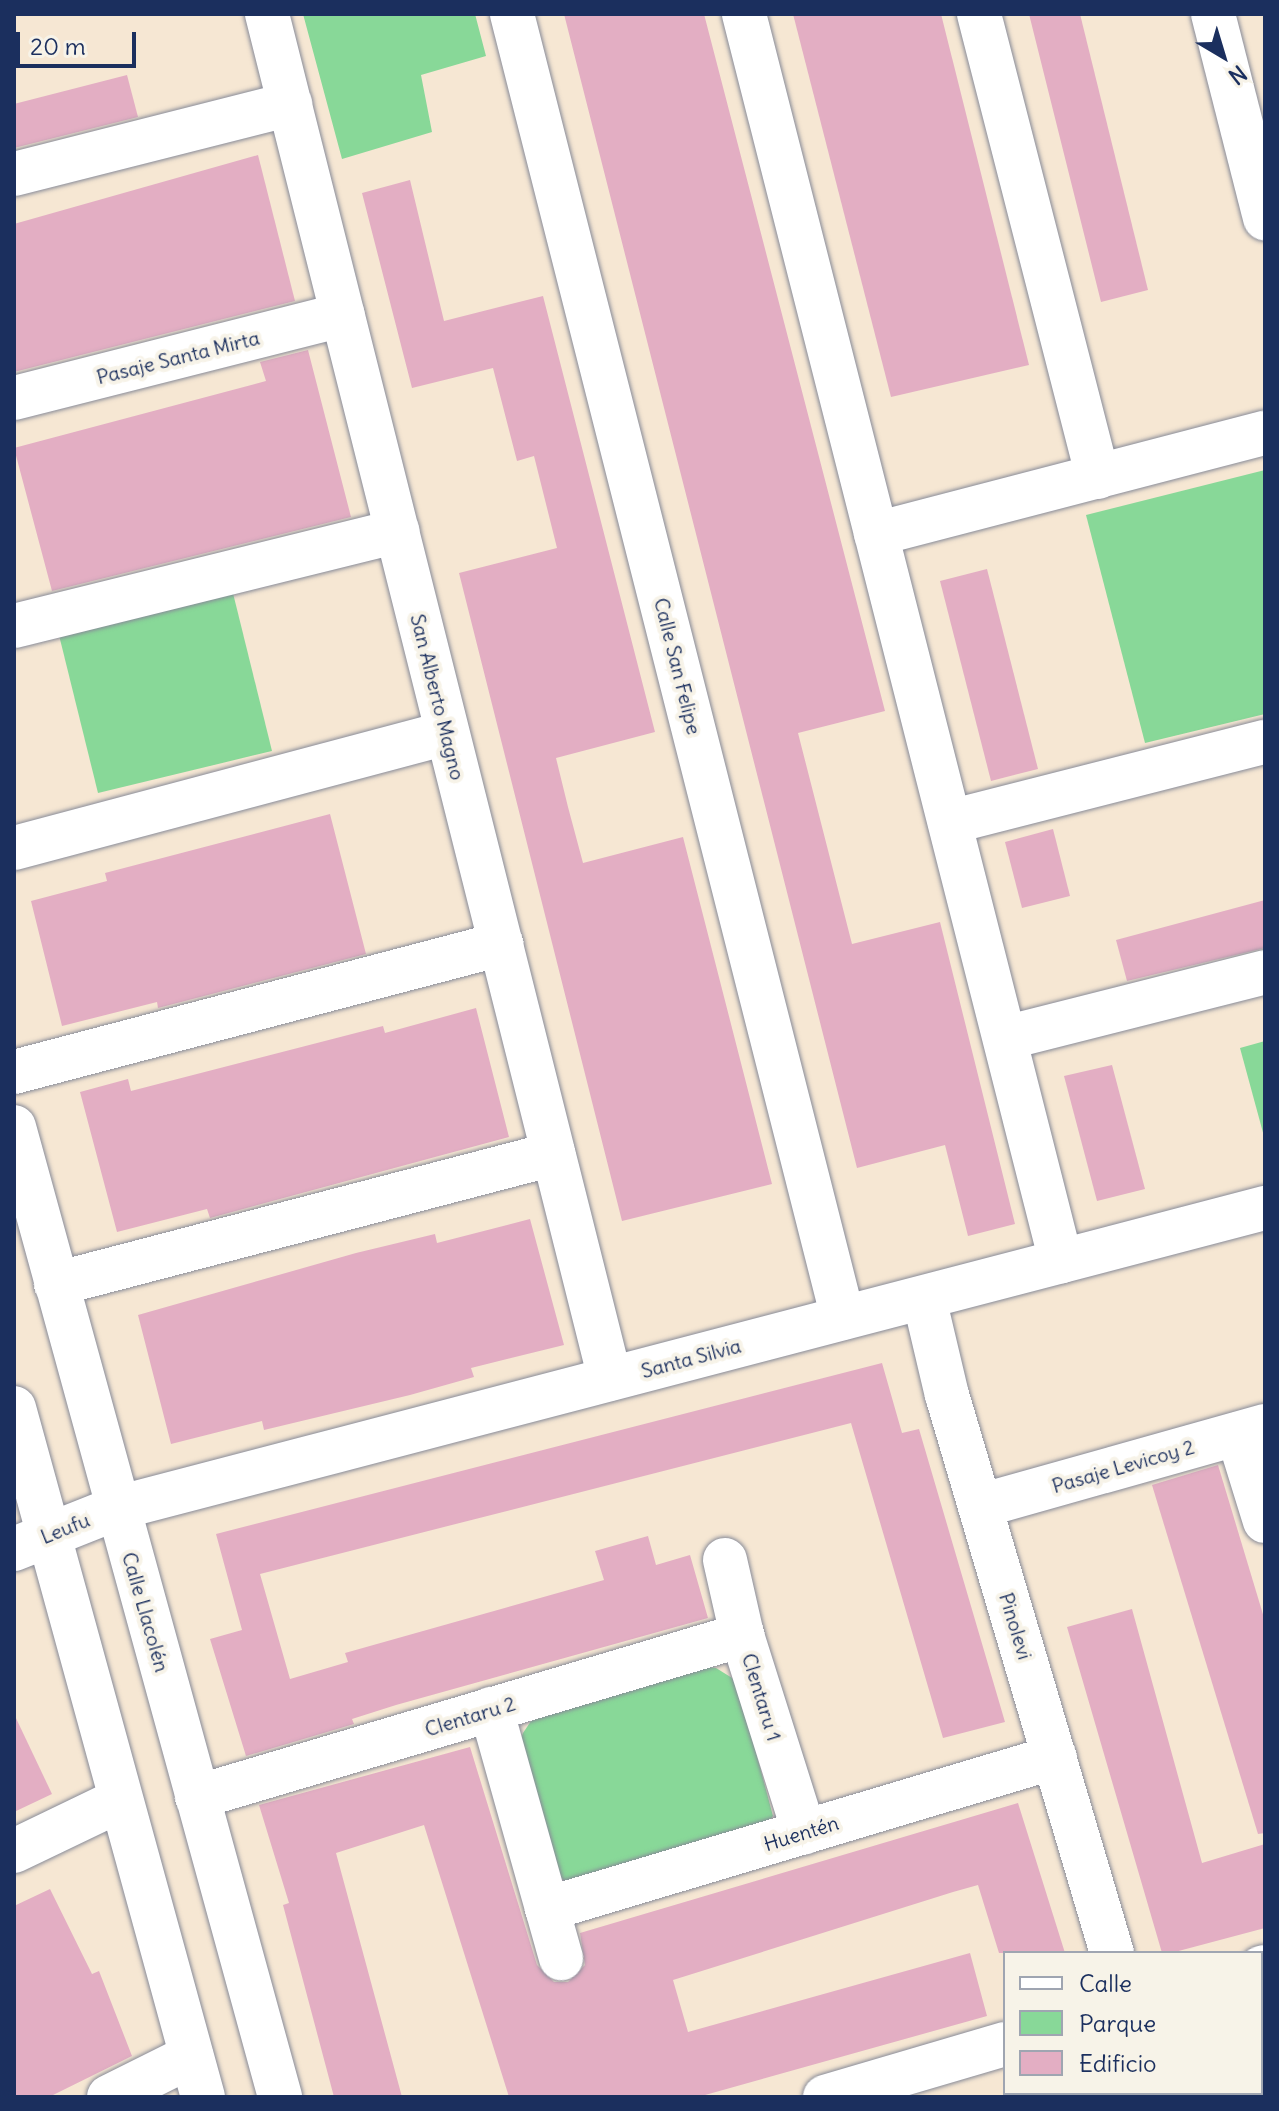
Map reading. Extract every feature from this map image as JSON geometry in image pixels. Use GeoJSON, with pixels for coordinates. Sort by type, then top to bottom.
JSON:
{"type":"FeatureCollection","features":[{"type":"Feature","properties":{"kind":"street","name":"San Alberto Magno"},"geometry":{"type":"LineString","coordinates":[[267,14],[610,1379]]}},
{"type":"Feature","properties":{"kind":"street","name":"Calle San Felipe"},"geometry":{"type":"LineString","coordinates":[[512,14],[843,1318]]}},
{"type":"Feature","properties":{"kind":"street"},"geometry":{"type":"LineString","coordinates":[[744,14],[1061,1261]]}},
{"type":"Feature","properties":{"kind":"street"},"geometry":{"type":"LineString","coordinates":[[979,14],[1098,477]]}},
{"type":"Feature","properties":{"kind":"street"},"geometry":{"type":"LineString","coordinates":[[1213,14],[1264,214]]}},
{"type":"Feature","properties":{"kind":"street"},"geometry":{"type":"LineString","coordinates":[[14,174],[290,104]]}},
{"type":"Feature","properties":{"kind":"street","name":"Pasaje Santa Mirta"},"geometry":{"type":"LineString","coordinates":[[14,398],[343,315]]}},
{"type":"Feature","properties":{"kind":"street"},"geometry":{"type":"LineString","coordinates":[[876,534],[1265,433]]}},
{"type":"Feature","properties":{"kind":"street"},"geometry":{"type":"LineString","coordinates":[[14,626],[397,531]]}},
{"type":"Feature","properties":{"kind":"street"},"geometry":{"type":"LineString","coordinates":[[14,848],[447,733]]}},
{"type":"Feature","properties":{"kind":"street"},"geometry":{"type":"LineString","coordinates":[[950,822],[1265,742]]}},
{"type":"Feature","properties":{"kind":"street"},"geometry":{"type":"LineString","coordinates":[[14,1072],[501,944]]}},
{"type":"Feature","properties":{"kind":"street"},"geometry":{"type":"LineString","coordinates":[[1005,1038],[1265,972]]}},
{"type":"Feature","properties":{"kind":"street","name":"Calle Llacolén"},"geometry":{"type":"LineString","coordinates":[[14,1127],[280,2097]]}},
{"type":"Feature","properties":{"kind":"street"},"geometry":{"type":"LineString","coordinates":[[56,1284],[553,1154]]}},
{"type":"Feature","properties":{"kind":"street","name":"Santa Silvia"},"geometry":{"type":"LineString","coordinates":[[117,1508],[1265,1208]]}},
{"type":"Feature","properties":{"kind":"street","name":"Pinolevi"},"geometry":{"type":"LineString","coordinates":[[924,1298],[980,1506],[1111,1951]]}},
{"type":"Feature","properties":{"kind":"street"},"geometry":{"type":"LineString","coordinates":[[14,1408],[30,1542],[120,1800],[203,2097]]}},
{"type":"Feature","properties":{"kind":"street"},"geometry":{"type":"LineString","coordinates":[[1252,1430],[1265,1521]]}},
{"type":"Feature","properties":{"kind":"street","name":"Pasaje Levicoy 2"},"geometry":{"type":"LineString","coordinates":[[980,1506],[1252,1430]]}},
{"type":"Feature","properties":{"kind":"street","name":"Leufu"},"geometry":{"type":"LineString","coordinates":[[30,1542],[117,1508]]}},
{"type":"Feature","properties":{"kind":"street","name":"Clentaru 1"},"geometry":{"type":"LineString","coordinates":[[725,1560],[742,1635],[804,1832]]}},
{"type":"Feature","properties":{"kind":"street","name":"Clentaru 2"},"geometry":{"type":"LineString","coordinates":[[197,1797],[742,1635]]}},
{"type":"Feature","properties":{"kind":"street"},"geometry":{"type":"LineString","coordinates":[[491,1709],[561,1958]]}},
{"type":"Feature","properties":{"kind":"street","name":"Huentén"},"geometry":{"type":"LineString","coordinates":[[547,1909],[1055,1757]]}},
{"type":"Feature","properties":{"kind":"street"},"geometry":{"type":"LineString","coordinates":[[14,1851],[120,1800]]}},
{"type":"Feature","properties":{"kind":"street"},"geometry":{"type":"LineString","coordinates":[[825,2097],[1003,2045]]}},
{"type":"Feature","properties":{"kind":"street"},"geometry":{"type":"LineString","coordinates":[[109,2097],[191,2056]]}},
{"type":"Feature","properties":{"kind":"green space"},"geometry":{"type":"Polygon","coordinates":[[[303,14],[475,14],[486,56],[421,75],[432,132],[342,159],[303,14]]]}},
{"type":"Feature","properties":{"kind":"green space"},"geometry":{"type":"Polygon","coordinates":[[[1265,470],[1265,714],[1145,743],[1086,515],[1265,470]]]}},
{"type":"Feature","properties":{"kind":"green space"},"geometry":{"type":"Polygon","coordinates":[[[231,585],[272,751],[98,793],[57,627],[231,585]]]}},
{"type":"Feature","properties":{"kind":"green space"},"geometry":{"type":"Polygon","coordinates":[[[1265,1041],[1265,1140],[1240,1048],[1265,1041]]]}},
{"type":"Feature","properties":{"kind":"green space"},"geometry":{"type":"Polygon","coordinates":[[[698,1666],[716,1668],[737,1681],[773,1816],[760,1834],[570,1886],[555,1872],[516,1751],[523,1733],[531,1721],[698,1666]]]}},
{"type":"Feature","properties":{"kind":"building"},"geometry":{"type":"Polygon","coordinates":[[[564,14],[704,14],[885,711],[798,733],[852,944],[940,922],[1015,1224],[968,1236],[945,1145],[857,1168],[564,14]]]}},
{"type":"Feature","properties":{"kind":"building"},"geometry":{"type":"Polygon","coordinates":[[[793,14],[941,14],[1029,365],[891,397],[793,14]]]}},
{"type":"Feature","properties":{"kind":"building"},"geometry":{"type":"Polygon","coordinates":[[[1029,14],[1080,14],[1148,290],[1101,302],[1029,14]]]}},
{"type":"Feature","properties":{"kind":"building"},"geometry":{"type":"Polygon","coordinates":[[[127,75],[138,117],[14,148],[14,104],[127,75]]]}},
{"type":"Feature","properties":{"kind":"building"},"geometry":{"type":"Polygon","coordinates":[[[258,155],[295,301],[14,372],[14,224],[258,155]]]}},
{"type":"Feature","properties":{"kind":"building"},"geometry":{"type":"Polygon","coordinates":[[[410,180],[444,321],[543,296],[655,732],[556,758],[568,807],[583,863],[683,837],[772,1184],[622,1221],[459,573],[557,548],[534,456],[517,461],[493,368],[412,388],[362,193],[410,180]]]}},
{"type":"Feature","properties":{"kind":"building"},"geometry":{"type":"Polygon","coordinates":[[[308,350],[351,517],[52,591],[14,448],[266,381],[260,362],[308,350]]]}},
{"type":"Feature","properties":{"kind":"building"},"geometry":{"type":"Polygon","coordinates":[[[987,569],[1038,769],[991,781],[940,581],[987,569]]]}},
{"type":"Feature","properties":{"kind":"building"},"geometry":{"type":"Polygon","coordinates":[[[330,814],[366,954],[158,1008],[157,1002],[62,1026],[31,901],[107,881],[105,873],[330,814]]]}},
{"type":"Feature","properties":{"kind":"building"},"geometry":{"type":"Polygon","coordinates":[[[1053,829],[1070,896],[1022,908],[1005,842],[1053,829]]]}},
{"type":"Feature","properties":{"kind":"building"},"geometry":{"type":"Polygon","coordinates":[[[1265,900],[1265,948],[1127,981],[1116,940],[1265,900]]]}},
{"type":"Feature","properties":{"kind":"building"},"geometry":{"type":"Polygon","coordinates":[[[476,1008],[509,1137],[210,1218],[207,1209],[117,1232],[80,1092],[128,1079],[131,1091],[383,1026],[385,1033],[476,1008]]]}},
{"type":"Feature","properties":{"kind":"building"},"geometry":{"type":"Polygon","coordinates":[[[1112,1065],[1145,1189],[1097,1201],[1064,1076],[1112,1065]]]}},
{"type":"Feature","properties":{"kind":"building"},"geometry":{"type":"Polygon","coordinates":[[[530,1219],[564,1345],[471,1368],[474,1377],[410,1395],[264,1430],[262,1421],[171,1444],[138,1315],[356,1253],[435,1234],[437,1243],[530,1219]]]}},
{"type":"Feature","properties":{"kind":"building"},"geometry":{"type":"Polygon","coordinates":[[[882,1363],[902,1433],[919,1429],[1005,1722],[943,1738],[851,1423],[260,1574],[290,1679],[348,1662],[345,1653],[604,1580],[595,1551],[648,1536],[656,1565],[690,1555],[708,1618],[396,1705],[352,1719],[354,1724],[246,1756],[210,1639],[242,1630],[216,1534],[882,1363]]]}},
{"type":"Feature","properties":{"kind":"building"},"geometry":{"type":"Polygon","coordinates":[[[1218,1465],[1265,1621],[1265,1833],[1258,1834],[1152,1485],[1218,1465]]]}},
{"type":"Feature","properties":{"kind":"building"},"geometry":{"type":"Polygon","coordinates":[[[1132,1609],[1202,1863],[1265,1844],[1265,1928],[1179,1951],[1161,1951],[1067,1627],[1132,1609]]]}},
{"type":"Feature","properties":{"kind":"building"},"geometry":{"type":"Polygon","coordinates":[[[14,1714],[52,1794],[14,1812],[14,1714]]]}},
{"type":"Feature","properties":{"kind":"building"},"geometry":{"type":"Polygon","coordinates":[[[470,1747],[537,1965],[554,1982],[568,1982],[585,1965],[580,1933],[1018,1803],[1064,1951],[999,1953],[978,1885],[673,1980],[688,2032],[970,1953],[987,2016],[698,2097],[509,2097],[424,1825],[336,1853],[402,2097],[334,2097],[283,1905],[289,1903],[259,1805],[470,1747]]]}},
{"type":"Feature","properties":{"kind":"building"},"geometry":{"type":"Polygon","coordinates":[[[50,1889],[92,1974],[99,1971],[132,2056],[49,2097],[14,2097],[14,1906],[50,1889]]]}}]}
